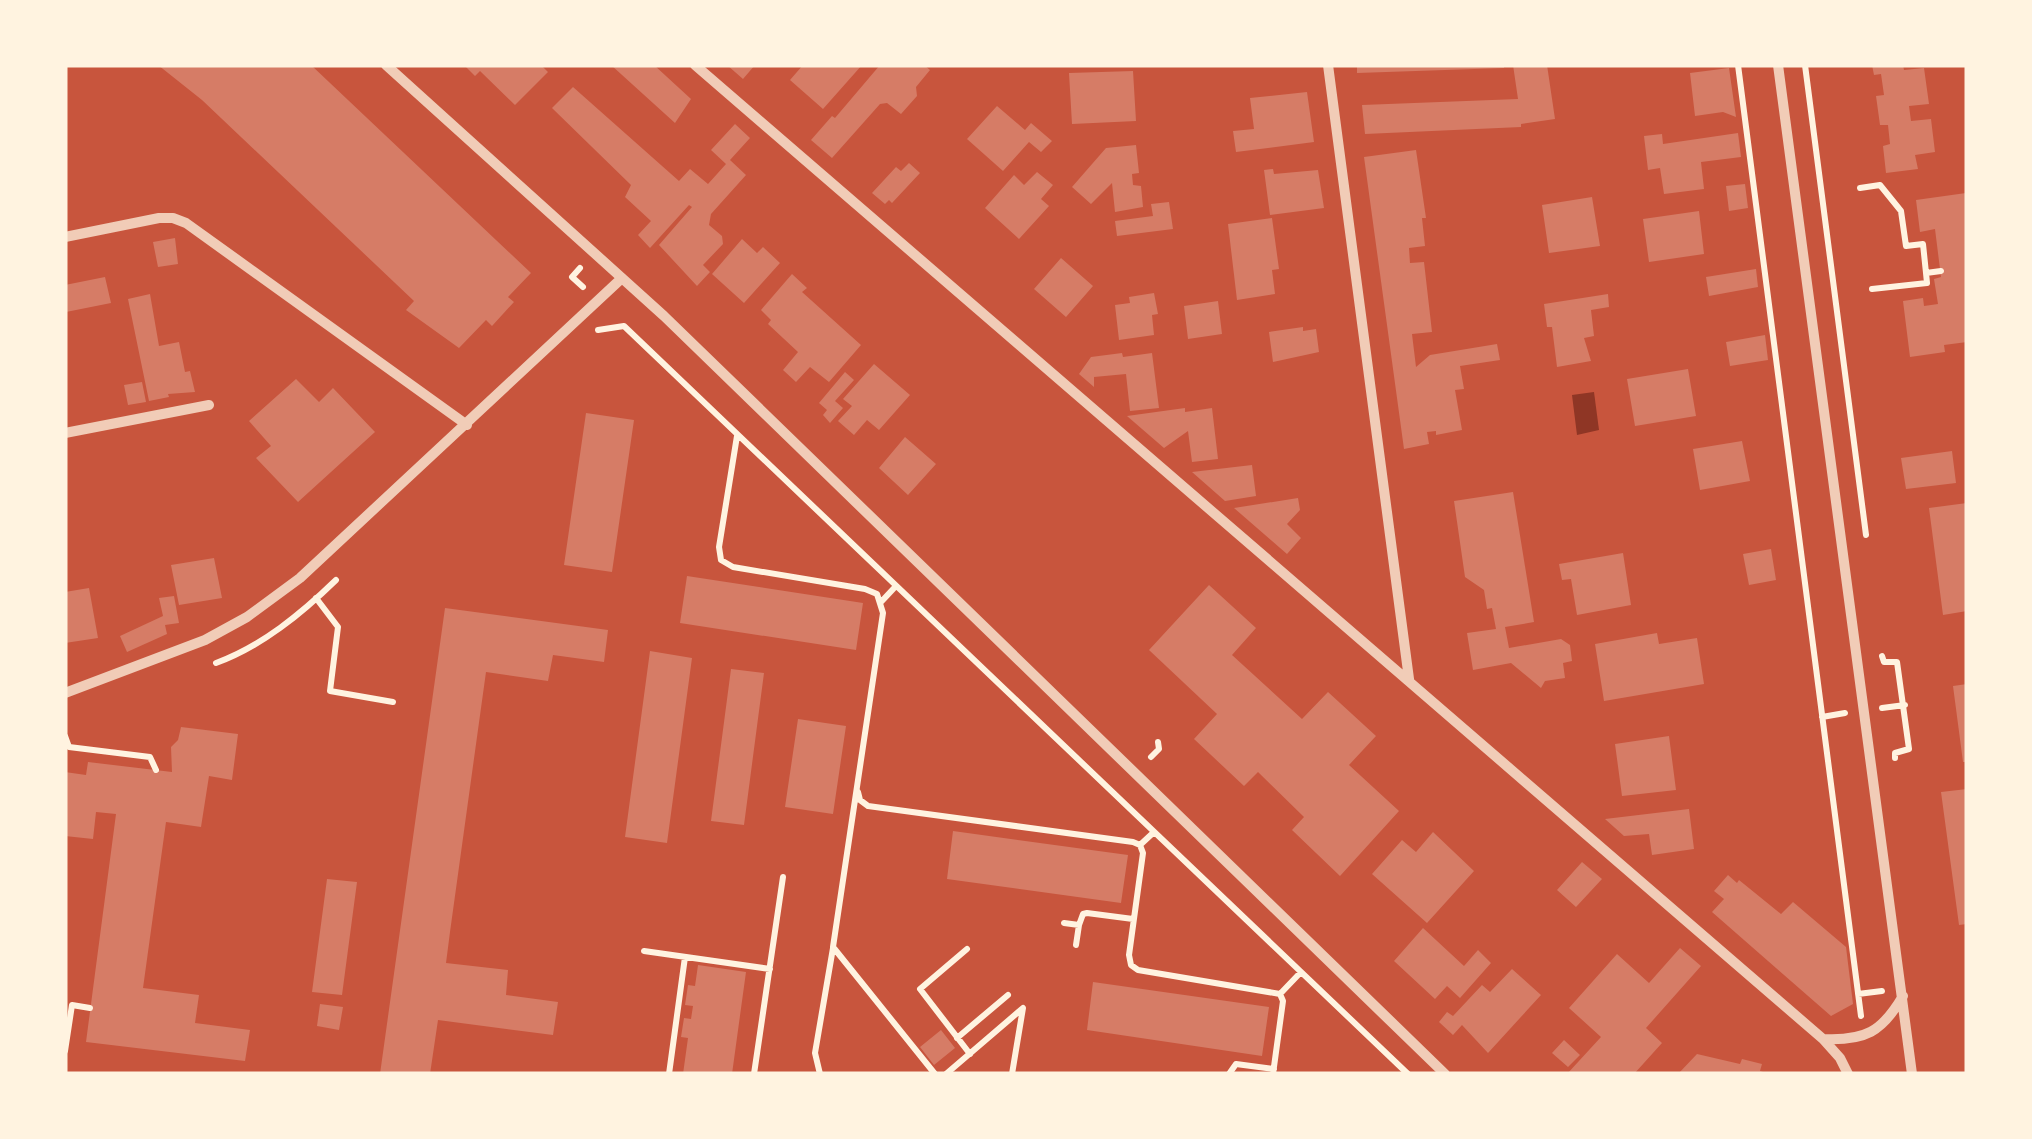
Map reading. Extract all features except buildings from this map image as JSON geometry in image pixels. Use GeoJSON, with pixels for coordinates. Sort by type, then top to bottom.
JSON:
{"type":"FeatureCollection","features":[{"type":"Feature","properties":{"kind":"street"},"geometry":{"type":"LineString","coordinates":[[386,65],[622,278],[1446,1074]]}},
{"type":"Feature","properties":{"kind":"street"},"geometry":{"type":"LineString","coordinates":[[695,65],[1823,1039],[1848,1074]]}},
{"type":"Feature","properties":{"kind":"street"},"geometry":{"type":"LineString","coordinates":[[1328,65],[1410,680]]}},
{"type":"Feature","properties":{"kind":"street"},"geometry":{"type":"LineString","coordinates":[[1778,65],[1912,1074]]}},
{"type":"Feature","properties":{"kind":"street"},"geometry":{"type":"LineString","coordinates":[[65,237],[158,218],[186,223],[467,425]]}},
{"type":"Feature","properties":{"kind":"street"},"geometry":{"type":"LineString","coordinates":[[65,693],[205,640],[247,617],[300,578],[622,278]]}},
{"type":"Feature","properties":{"kind":"street"},"geometry":{"type":"LineString","coordinates":[[65,433],[209,405]]}},
{"type":"Feature","properties":{"kind":"street"},"geometry":{"type":"LineString","coordinates":[[1823,1039],[1848,1040],[1870,1033],[1889,1020],[1902,996]]}},
{"type":"Feature","properties":{"kind":"path"},"geometry":{"type":"LineString","coordinates":[[1738,65],[1862,1018]]}},
{"type":"Feature","properties":{"kind":"path"},"geometry":{"type":"LineString","coordinates":[[1805,65],[1868,543]]}},
{"type":"Feature","properties":{"kind":"path"},"geometry":{"type":"LineString","coordinates":[[1860,188],[1880,186],[1901,211],[1906,246],[1922,244],[1928,283],[1872,289]]}},
{"type":"Feature","properties":{"kind":"path"},"geometry":{"type":"LineString","coordinates":[[1926,273],[1941,272]]}},
{"type":"Feature","properties":{"kind":"path"},"geometry":{"type":"LineString","coordinates":[[593,331],[624,326],[1118,793],[1408,1074]]}},
{"type":"Feature","properties":{"kind":"path"},"geometry":{"type":"LineString","coordinates":[[738,436],[718,546],[721,560],[732,567],[865,589],[878,594],[883,612],[815,1054],[820,1074]]}},
{"type":"Feature","properties":{"kind":"path"},"geometry":{"type":"LineString","coordinates":[[208,666],[250,648],[342,574]]}},
{"type":"Feature","properties":{"kind":"path"},"geometry":{"type":"LineString","coordinates":[[300,578],[338,627],[330,691],[393,702]]}},
{"type":"Feature","properties":{"kind":"path"},"geometry":{"type":"LineString","coordinates":[[881,602],[896,586]]}},
{"type":"Feature","properties":{"kind":"path"},"geometry":{"type":"LineString","coordinates":[[1880,640],[1884,662],[1897,662],[1905,705],[1910,744],[1909,749],[1895,753],[1898,776]]}},
{"type":"Feature","properties":{"kind":"path"},"geometry":{"type":"LineString","coordinates":[[1876,709],[1905,705]]}},
{"type":"Feature","properties":{"kind":"path"},"geometry":{"type":"LineString","coordinates":[[1822,716],[1850,713]]}},
{"type":"Feature","properties":{"kind":"path"},"geometry":{"type":"LineString","coordinates":[[65,736],[70,747],[150,757],[156,770]]}},
{"type":"Feature","properties":{"kind":"path"},"geometry":{"type":"LineString","coordinates":[[1151,757],[1159,749],[1158,742]]}},
{"type":"Feature","properties":{"kind":"path"},"geometry":{"type":"LineString","coordinates":[[857,786],[860,800],[868,806],[1140,845]]}},
{"type":"Feature","properties":{"kind":"path"},"geometry":{"type":"LineString","coordinates":[[1140,845],[1154,832]]}},
{"type":"Feature","properties":{"kind":"path"},"geometry":{"type":"LineString","coordinates":[[1140,845],[1130,965],[1138,970],[1280,994]]}},
{"type":"Feature","properties":{"kind":"path"},"geometry":{"type":"LineString","coordinates":[[754,1074],[783,878]]}},
{"type":"Feature","properties":{"kind":"path"},"geometry":{"type":"LineString","coordinates":[[1076,945],[1083,914],[1134,919]]}},
{"type":"Feature","properties":{"kind":"path"},"geometry":{"type":"LineString","coordinates":[[1064,923],[1079,926]]}},
{"type":"Feature","properties":{"kind":"path"},"geometry":{"type":"LineString","coordinates":[[833,946],[935,1074]]}},
{"type":"Feature","properties":{"kind":"path"},"geometry":{"type":"LineString","coordinates":[[967,948],[920,989],[970,1054]]}},
{"type":"Feature","properties":{"kind":"path"},"geometry":{"type":"LineString","coordinates":[[644,951],[770,969]]}},
{"type":"Feature","properties":{"kind":"path"},"geometry":{"type":"LineString","coordinates":[[669,1074],[685,957]]}},
{"type":"Feature","properties":{"kind":"path"},"geometry":{"type":"LineString","coordinates":[[1280,994],[1301,972]]}},
{"type":"Feature","properties":{"kind":"path"},"geometry":{"type":"LineString","coordinates":[[1858,994],[1883,991]]}},
{"type":"Feature","properties":{"kind":"path"},"geometry":{"type":"LineString","coordinates":[[1228,1074],[1236,1064],[1274,1072],[1283,1000],[1280,994]]}},
{"type":"Feature","properties":{"kind":"path"},"geometry":{"type":"LineString","coordinates":[[958,1038],[1008,995]]}},
{"type":"Feature","properties":{"kind":"path"},"geometry":{"type":"LineString","coordinates":[[65,1051],[72,1005],[90,1008]]}},
{"type":"Feature","properties":{"kind":"path"},"geometry":{"type":"LineString","coordinates":[[946,1074],[1023,1008],[1012,1074]]}},
{"type":"Feature","properties":{"kind":"shaded area"},"geometry":{"type":"Polygon","coordinates":[[[1594,392],[1599,430],[1577,435],[1572,395],[1594,392]]]}}]}
